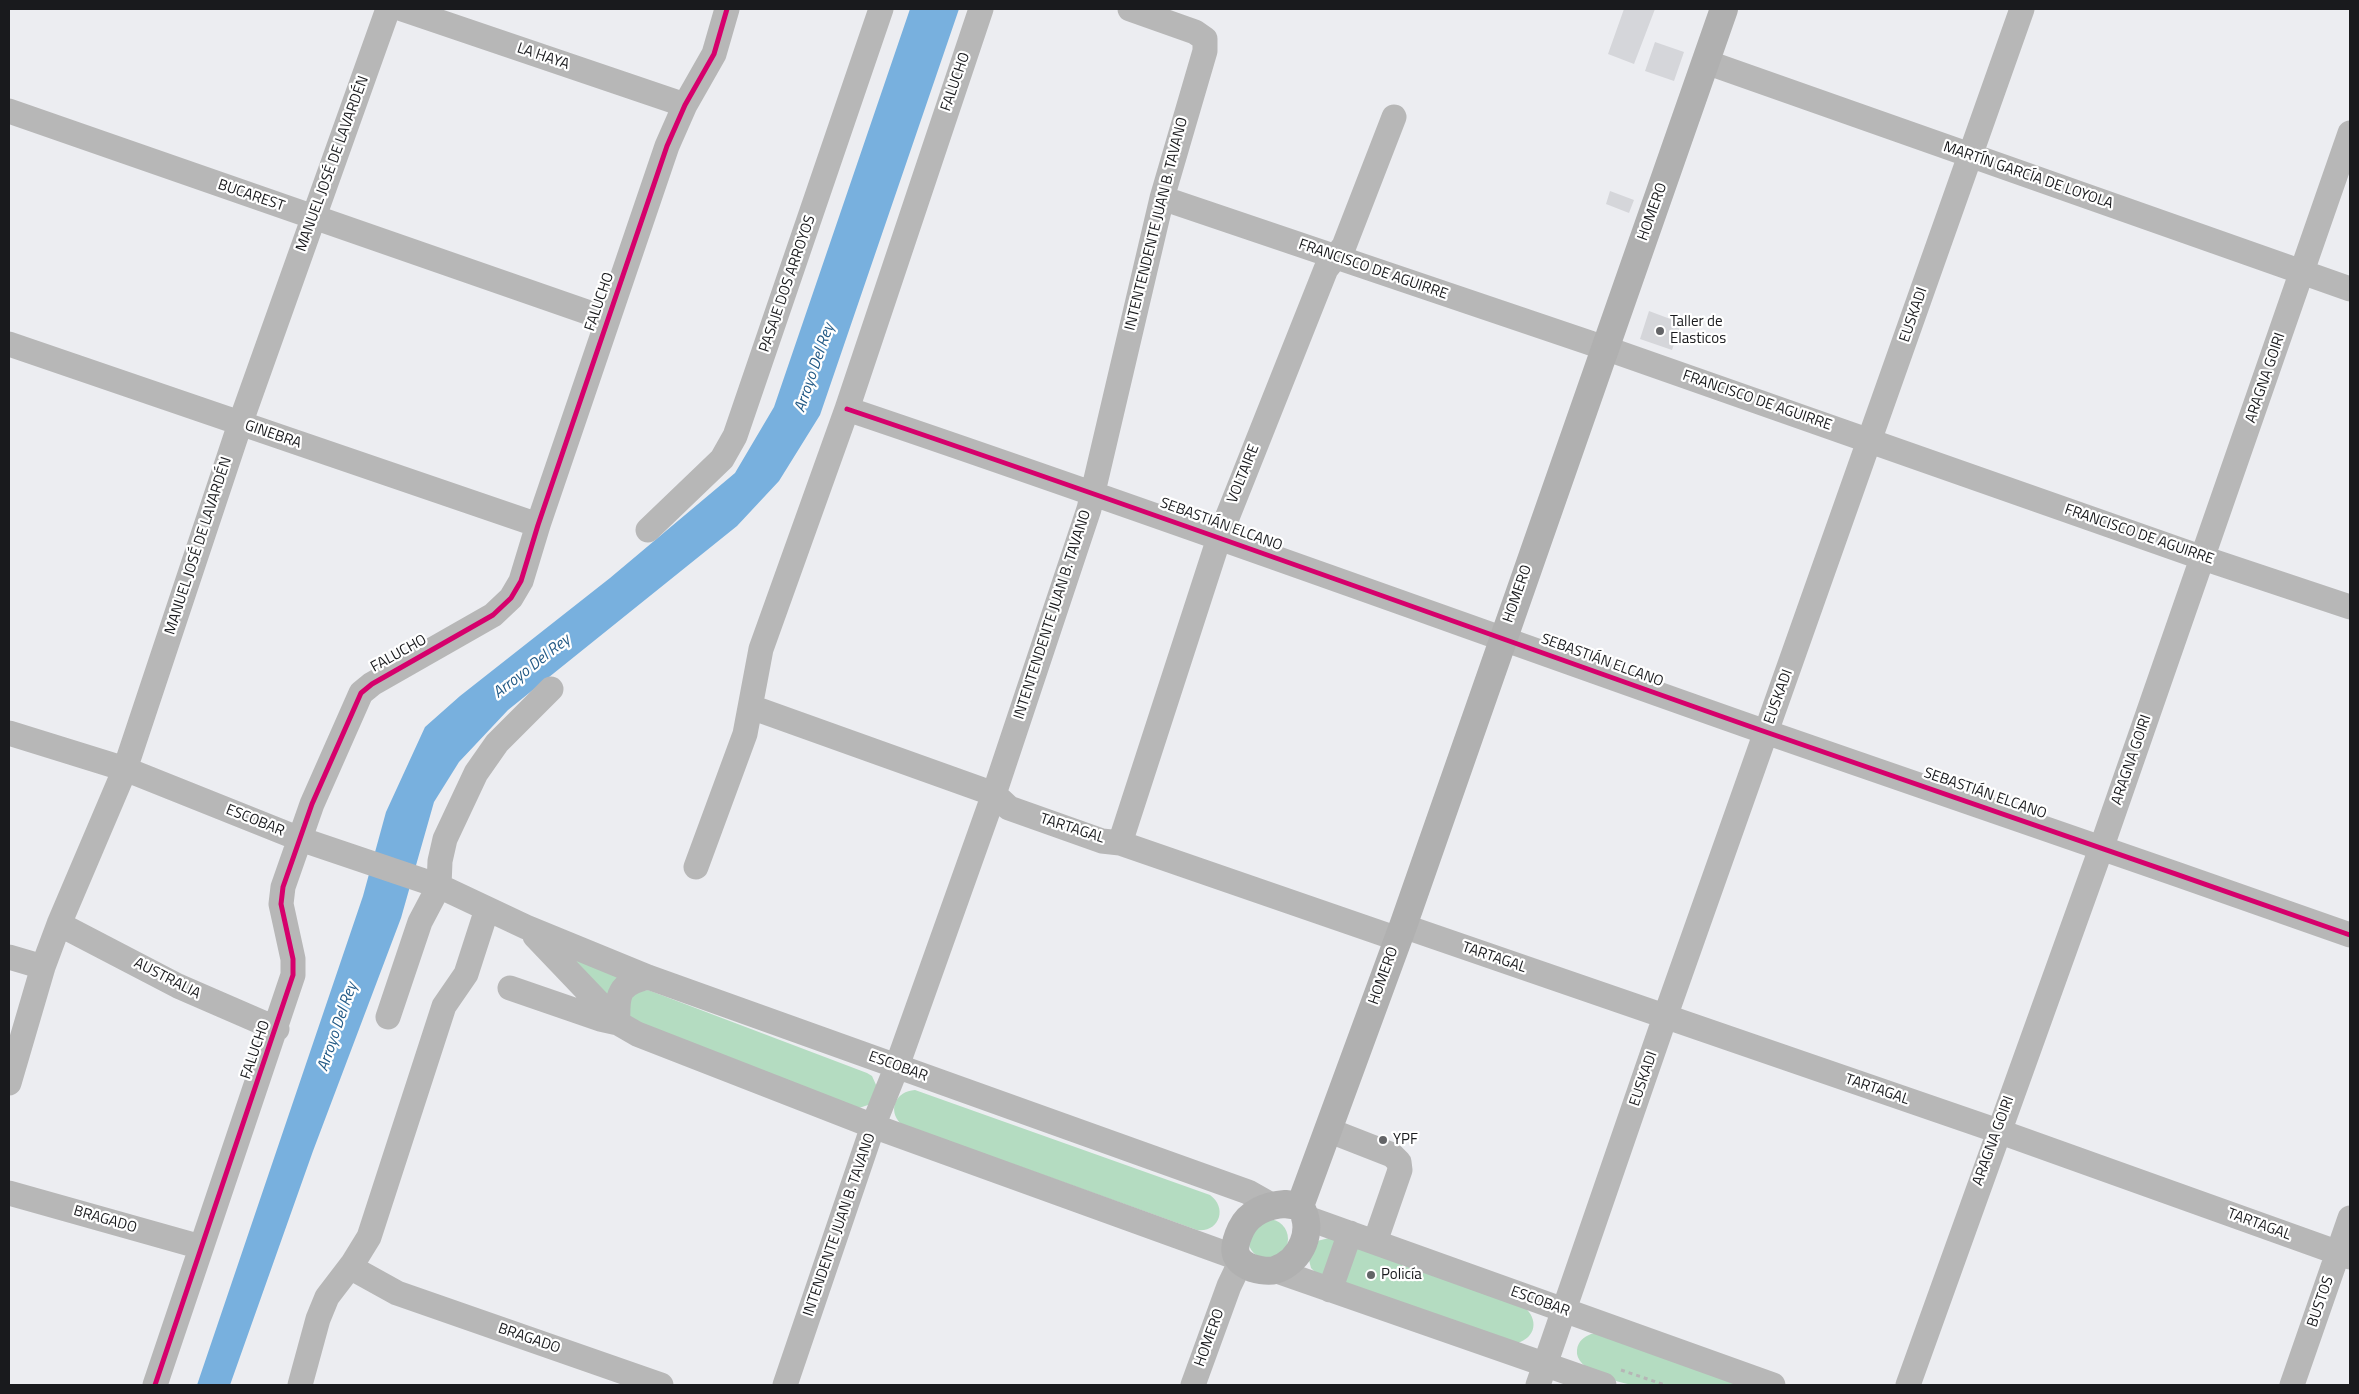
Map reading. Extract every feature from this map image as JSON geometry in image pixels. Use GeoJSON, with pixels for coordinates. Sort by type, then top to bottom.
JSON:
{"type":"FeatureCollection","features":[{"type":"Feature","properties":{"kind":"main road","name":"HOMERO"},"geometry":{"type":"LineString","coordinates":[[1304,1212],[1328,1130],[1400,932],[1724,9]]}},
{"type":"Feature","properties":{"kind":"main road"},"geometry":{"type":"LineString","coordinates":[[1271,1205],[1304,1212],[1306,1237],[1299,1251],[1290,1261],[1274,1270],[1259,1270],[1237,1260],[1236,1242],[1245,1222],[1271,1205]]}},
{"type":"Feature","properties":{"kind":"street","name":"MANUEL JOSÉ DE LAVARDÉN"},"geometry":{"type":"LineString","coordinates":[[9,1083],[43,967],[59,924],[125,770],[240,424],[388,9]]}},
{"type":"Feature","properties":{"kind":"street","name":"LA HAYA"},"geometry":{"type":"LineString","coordinates":[[402,9],[685,105]]}},
{"type":"Feature","properties":{"kind":"street","name":"FALUCHO"},"geometry":{"type":"LineString","coordinates":[[155,1385],[277,1029],[293,975],[293,959],[282,904],[283,887],[316,795],[361,693],[372,684],[493,615],[511,598],[521,581],[607,319],[667,146],[685,105],[714,54],[727,9]]}},
{"type":"Feature","properties":{"kind":"street","name":"PASAJE DOS ARROYOS"},"geometry":{"type":"LineString","coordinates":[[648,530],[722,458],[735,436],[881,9]]}},
{"type":"Feature","properties":{"kind":"street","name":"FALUCHO"},"geometry":{"type":"LineString","coordinates":[[696,867],[746,734],[761,649],[847,408],[981,9]]}},
{"type":"Feature","properties":{"kind":"street","name":"INTENTENDENTE JUAN B. TAVANO"},"geometry":{"type":"LineString","coordinates":[[897,1066],[994,794],[1086,518],[1162,198],[1204,50],[1205,39],[1195,32],[1130,9]]}},
{"type":"Feature","properties":{"kind":"street","name":"EUSKADI"},"geometry":{"type":"LineString","coordinates":[[1542,1375],[1665,1017],[2022,9]]}},
{"type":"Feature","properties":{"kind":"street","name":"MARTÍN GARCÍA DE LOYOLA"},"geometry":{"type":"LineString","coordinates":[[1706,62],[2350,289]]}},
{"type":"Feature","properties":{"kind":"street","name":"BUCAREST"},"geometry":{"type":"LineString","coordinates":[[9,112],[607,319]]}},
{"type":"Feature","properties":{"kind":"street","name":"VOLTAIRE"},"geometry":{"type":"LineString","coordinates":[[1120,843],[1219,538],[1326,269],[1344,246],[1394,117]]}},
{"type":"Feature","properties":{"kind":"street","name":"ARAGNA GOIRI"},"geometry":{"type":"LineString","coordinates":[[1908,1385],[2102,846],[2350,133]]}},
{"type":"Feature","properties":{"kind":"street","name":"FRANCISCO DE AGUIRRE"},"geometry":{"type":"LineString","coordinates":[[1162,198],[1334,258],[1605,348],[2203,558],[2350,607]]}},
{"type":"Feature","properties":{"kind":"street","name":"GINEBRA"},"geometry":{"type":"LineString","coordinates":[[9,344],[538,525]]}},
{"type":"Feature","properties":{"kind":"street","name":"SEBASTIÁN ELCANO"},"geometry":{"type":"LineString","coordinates":[[847,408],[1092,491],[1502,639],[1766,732],[2102,846],[2350,935]]}},
{"type":"Feature","properties":{"kind":"street"},"geometry":{"type":"LineString","coordinates":[[388,1017],[434,885],[445,839],[476,773],[497,743],[551,688]]}},
{"type":"Feature","properties":{"kind":"street","name":"TARTAGAL"},"geometry":{"type":"LineString","coordinates":[[751,707],[994,794],[1009,808],[1102,841],[1120,843],[1665,1017],[1998,1131],[2344,1256]]}},
{"type":"Feature","properties":{"kind":"street","name":"ESCOBAR"},"geometry":{"type":"LineString","coordinates":[[9,733],[125,770],[300,839],[434,885],[526,927],[648,978],[1248,1192],[1271,1205]]}},
{"type":"Feature","properties":{"kind":"street"},"geometry":{"type":"LineString","coordinates":[[300,1385],[318,1318],[327,1297],[350,1268],[370,1237],[444,1006],[466,974],[487,909]]}},
{"type":"Feature","properties":{"kind":"street","name":"AUSTRALIA"},"geometry":{"type":"LineString","coordinates":[[59,924],[178,986],[277,1029]]}},
{"type":"Feature","properties":{"kind":"street","name":"ESCOBAR"},"geometry":{"type":"LineString","coordinates":[[526,927],[618,1023],[637,1034],[873,1126],[1237,1260]]}},
{"type":"Feature","properties":{"kind":"street"},"geometry":{"type":"LineString","coordinates":[[9,957],[43,967]]}},
{"type":"Feature","properties":{"kind":"street"},"geometry":{"type":"LineString","coordinates":[[618,1023],[617,1002],[624,986],[630,982],[648,978]]}},
{"type":"Feature","properties":{"kind":"street","name":"ESCOBAR"},"geometry":{"type":"LineString","coordinates":[[510,988],[600,1019],[618,1023]]}},
{"type":"Feature","properties":{"kind":"street","name":"INTENDENTE JUAN B. TAVANO"},"geometry":{"type":"LineString","coordinates":[[785,1385],[873,1126],[897,1066]]}},
{"type":"Feature","properties":{"kind":"street"},"geometry":{"type":"LineString","coordinates":[[1328,1130],[1392,1155],[1399,1162],[1400,1170],[1375,1242]]}},
{"type":"Feature","properties":{"kind":"street","name":"BRAGADO"},"geometry":{"type":"LineString","coordinates":[[9,1193],[201,1247]]}},
{"type":"Feature","properties":{"kind":"street","name":"ESCOBAR"},"geometry":{"type":"LineString","coordinates":[[1304,1212],[1350,1233],[1773,1385]]}},
{"type":"Feature","properties":{"kind":"street","name":"BUSTOS"},"geometry":{"type":"LineString","coordinates":[[2292,1385],[2344,1256],[2350,1218]]}},
{"type":"Feature","properties":{"kind":"street"},"geometry":{"type":"LineString","coordinates":[[1330,1290],[1350,1233]]}},
{"type":"Feature","properties":{"kind":"street","name":"HOMERO"},"geometry":{"type":"LineString","coordinates":[[1193,1385],[1237,1260]]}},
{"type":"Feature","properties":{"kind":"street","name":"BRAGADO"},"geometry":{"type":"LineString","coordinates":[[350,1268],[397,1293],[662,1385]]}},
{"type":"Feature","properties":{"kind":"street"},"geometry":{"type":"LineString","coordinates":[[1274,1270],[1330,1290],[1542,1375],[1604,1385]]}},
{"type":"Feature","properties":{"kind":"green space"},"geometry":{"type":"Polygon","coordinates":[[[570,957],[632,977],[611,1003],[570,957]]]}},
{"type":"Feature","properties":{"kind":"green space"},"geometry":{"type":"Polygon","coordinates":[[[648,990],[867,1073],[872,1076],[877,1087],[871,1104],[859,1108],[630,1019],[628,1001],[636,992],[648,990]]]}},
{"type":"Feature","properties":{"kind":"green space"},"geometry":{"type":"Polygon","coordinates":[[[915,1090],[1210,1195],[1219,1206],[1220,1213],[1216,1224],[1205,1230],[1197,1230],[901,1124],[895,1113],[894,1107],[896,1102],[903,1094],[915,1090]]]}},
{"type":"Feature","properties":{"kind":"green space"},"geometry":{"type":"Polygon","coordinates":[[[1264,1219],[1272,1219],[1279,1222],[1285,1228],[1288,1239],[1285,1250],[1279,1256],[1272,1259],[1264,1259],[1257,1256],[1251,1250],[1248,1243],[1248,1235],[1251,1228],[1257,1222],[1264,1219]]]}},
{"type":"Feature","properties":{"kind":"green space"},"geometry":{"type":"Polygon","coordinates":[[[1329,1238],[1524,1307],[1532,1317],[1532,1333],[1523,1341],[1517,1343],[1315,1272],[1311,1268],[1308,1256],[1317,1241],[1329,1238]]]}},
{"type":"Feature","properties":{"kind":"green space"},"geometry":{"type":"Polygon","coordinates":[[[1591,1334],[1597,1334],[1745,1385],[1647,1386],[1627,1384],[1608,1378],[1589,1369],[1582,1364],[1578,1357],[1577,1350],[1580,1342],[1591,1334]]]}},
{"type":"Feature","properties":{"kind":"water","name":"Arroyo Del Rey"},"geometry":{"type":"Polygon","coordinates":[[[910,9],[959,9],[820,415],[779,481],[737,526],[508,710],[459,762],[434,802],[401,918],[313,1151],[230,1385],[197,1385],[363,896],[386,812],[425,727],[460,696],[610,578],[735,473],[774,407],[910,9]]]}},
{"type":"Feature","properties":{"kind":"building"},"geometry":{"type":"Polygon","coordinates":[[[1624,9],[1655,9],[1634,64],[1608,54],[1624,9]]]}},
{"type":"Feature","properties":{"kind":"building"},"geometry":{"type":"Polygon","coordinates":[[[1655,42],[1684,52],[1674,81],[1645,71],[1655,42]]]}},
{"type":"Feature","properties":{"kind":"building"},"geometry":{"type":"Polygon","coordinates":[[[1610,191],[1634,200],[1629,213],[1606,204],[1610,191]]]}},
{"type":"Feature","properties":{"kind":"building","name":"Taller de Elasticos"},"geometry":{"type":"Polygon","coordinates":[[[1649,311],[1681,323],[1672,350],[1640,339],[1649,311]]]}},
{"type":"Feature","properties":{"kind":"cycle path"},"geometry":{"type":"LineString","coordinates":[[155,1385],[293,975],[293,959],[281,904],[283,887],[312,804],[361,693],[372,684],[493,615],[511,598],[521,581],[538,525],[667,146],[685,105],[714,54],[727,9]]}},
{"type":"Feature","properties":{"kind":"cycle path"},"geometry":{"type":"LineString","coordinates":[[847,409],[2350,935]]}},
{"type":"Feature","properties":{"kind":"place","name":"Taller de Elasticos"},"geometry":{"type":"Point","coordinates":[1660,331]}},
{"type":"Feature","properties":{"kind":"place","name":"YPF"},"geometry":{"type":"Point","coordinates":[1383,1140]}},
{"type":"Feature","properties":{"kind":"place","name":"Policía"},"geometry":{"type":"Point","coordinates":[1371,1275]}}]}
